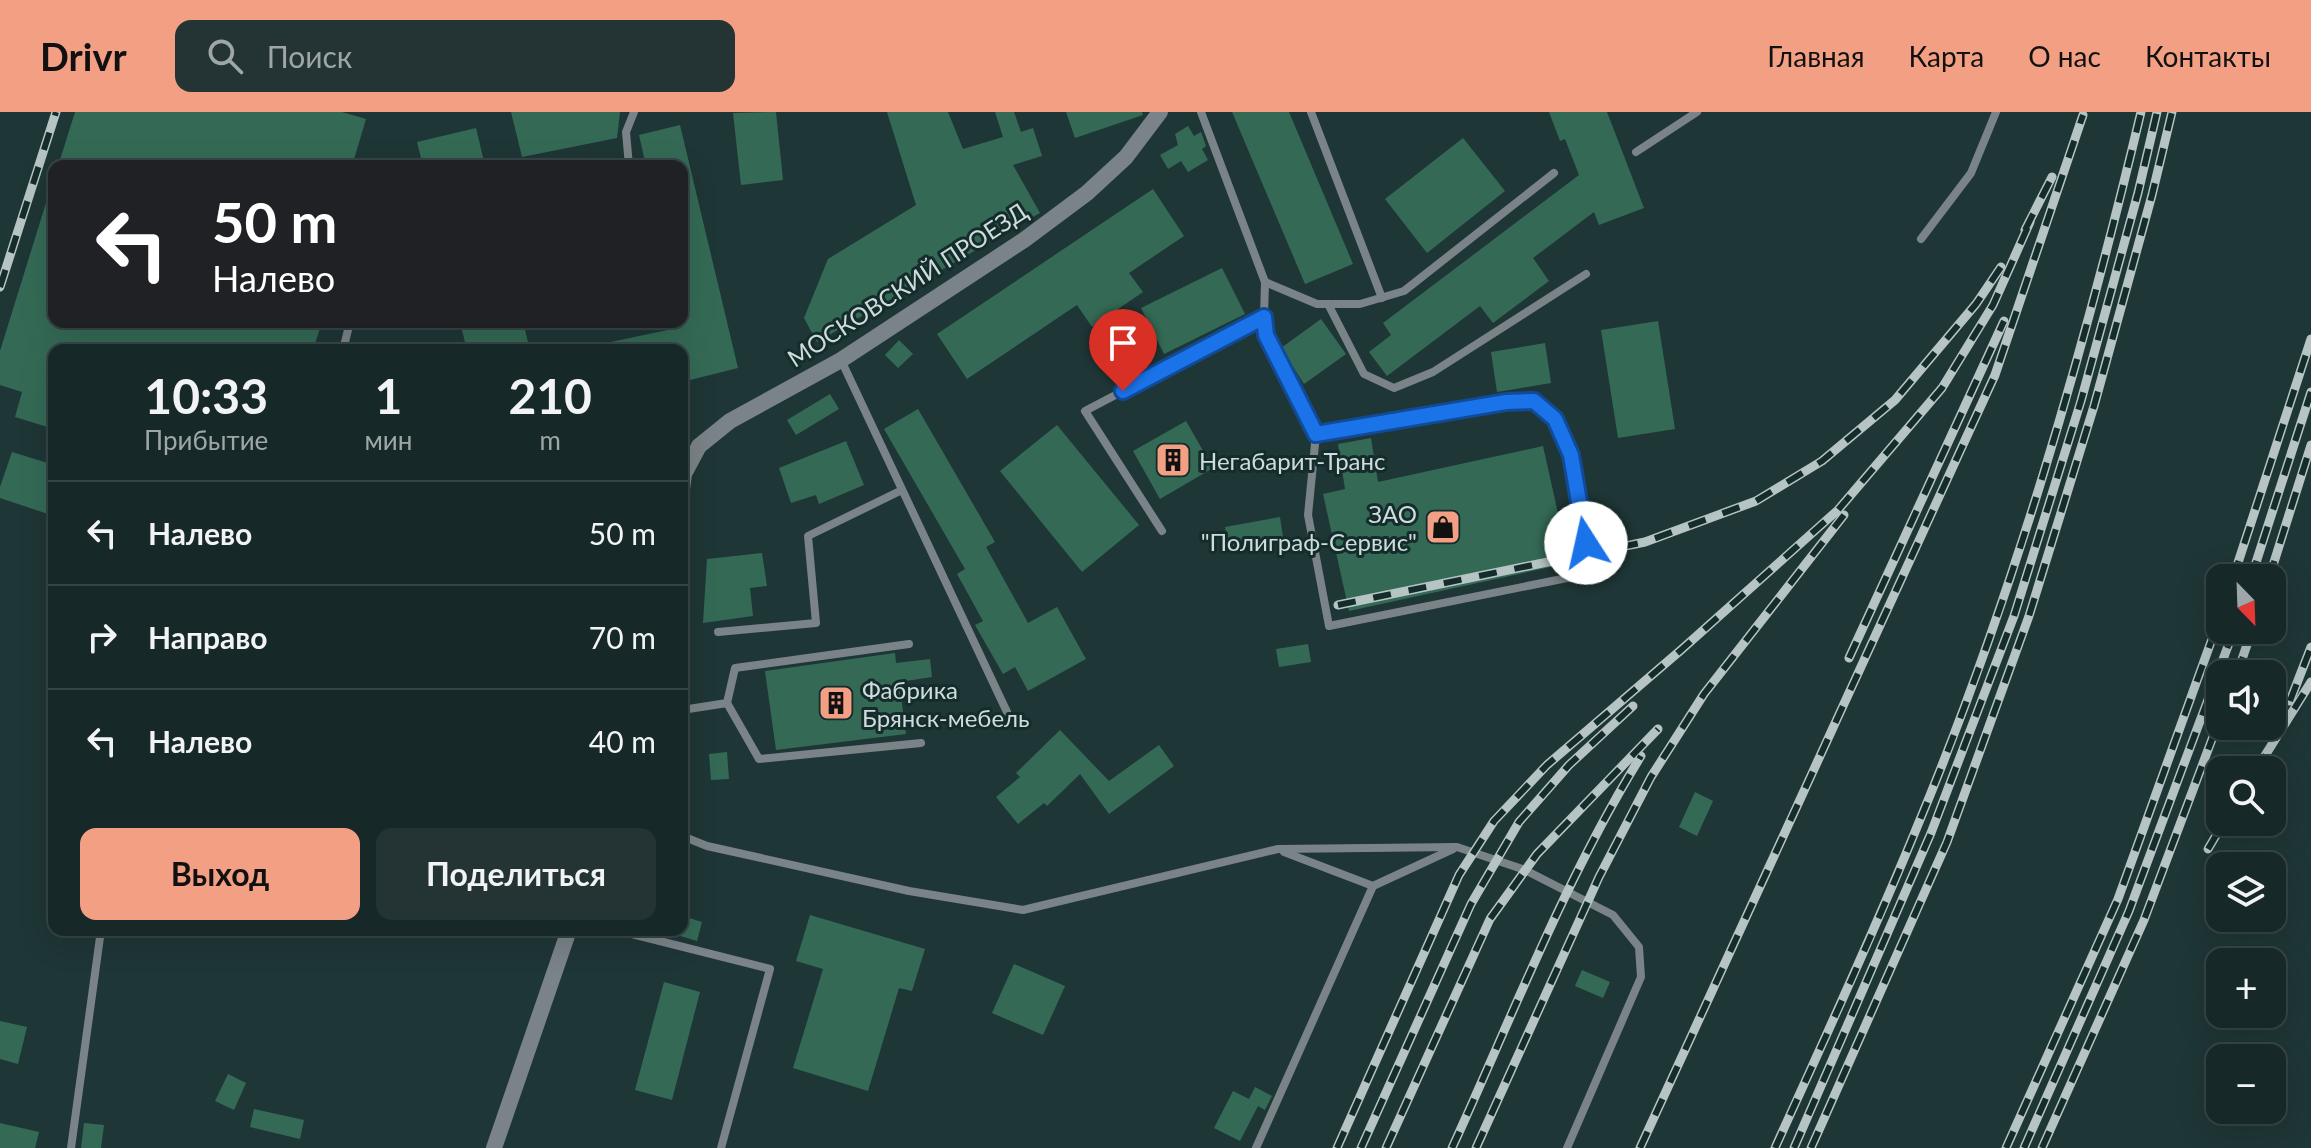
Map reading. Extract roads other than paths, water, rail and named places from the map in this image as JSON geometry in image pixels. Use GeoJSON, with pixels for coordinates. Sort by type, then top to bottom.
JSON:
{"type":"FeatureCollection","features":[{"type":"Feature","properties":{"kind":"street","name":"МОСКОВСКИЙ ПРОЕЗД"},"geometry":{"type":"LineString","coordinates":[[688,467],[699,446],[730,421],[841,360],[1024,240],[1087,193],[1126,157],[1160,112]]}},
{"type":"Feature","properties":{"kind":"street"},"geometry":{"type":"LineString","coordinates":[[494,1148],[567,936]]}},
{"type":"Feature","properties":{"kind":"lane"},"geometry":{"type":"LineString","coordinates":[[628,160],[626,132],[634,112]]}},
{"type":"Feature","properties":{"kind":"lane"},"geometry":{"type":"LineString","coordinates":[[1201,112],[1265,282],[1266,335],[1316,434],[1308,515],[1329,626],[1572,577]]}},
{"type":"Feature","properties":{"kind":"lane"},"geometry":{"type":"LineString","coordinates":[[1311,112],[1382,298]]}},
{"type":"Feature","properties":{"kind":"lane"},"geometry":{"type":"LineString","coordinates":[[1636,152],[1697,112]]}},
{"type":"Feature","properties":{"kind":"lane"},"geometry":{"type":"LineString","coordinates":[[1921,239],[1971,173],[1996,112]]}},
{"type":"Feature","properties":{"kind":"lane"},"geometry":{"type":"LineString","coordinates":[[1265,282],[1317,304],[1360,304],[1404,291],[1554,173]]}},
{"type":"Feature","properties":{"kind":"lane"},"geometry":{"type":"LineString","coordinates":[[1328,304],[1364,374],[1394,388],[1433,372],[1586,274]]}},
{"type":"Feature","properties":{"kind":"lane"},"geometry":{"type":"LineString","coordinates":[[1162,531],[1085,411],[1264,317]]}},
{"type":"Feature","properties":{"kind":"lane"},"geometry":{"type":"LineString","coordinates":[[1108,327],[1142,381]]}},
{"type":"Feature","properties":{"kind":"lane"},"geometry":{"type":"LineString","coordinates":[[841,360],[1007,712]]}},
{"type":"Feature","properties":{"kind":"lane"},"geometry":{"type":"LineString","coordinates":[[1316,434],[1506,402],[1534,401],[1555,419],[1571,455],[1586,543]]}},
{"type":"Feature","properties":{"kind":"lane"},"geometry":{"type":"LineString","coordinates":[[718,632],[816,623],[808,536],[902,490]]}},
{"type":"Feature","properties":{"kind":"lane"},"geometry":{"type":"LineString","coordinates":[[909,644],[735,668],[727,703],[759,759],[921,743]]}},
{"type":"Feature","properties":{"kind":"lane"},"geometry":{"type":"LineString","coordinates":[[688,709],[727,703]]}},
{"type":"Feature","properties":{"kind":"lane"},"geometry":{"type":"LineString","coordinates":[[688,838],[707,846],[909,891],[1023,910],[1278,849],[1457,847],[1525,870],[1613,915],[1639,947],[1641,977],[1626,1018],[1567,1148]]}},
{"type":"Feature","properties":{"kind":"lane"},"geometry":{"type":"LineString","coordinates":[[1256,1148],[1373,886],[1457,847]]}},
{"type":"Feature","properties":{"kind":"lane"},"geometry":{"type":"LineString","coordinates":[[1278,849],[1373,886]]}},
{"type":"Feature","properties":{"kind":"lane"},"geometry":{"type":"LineString","coordinates":[[71,1148],[100,936]]}},
{"type":"Feature","properties":{"kind":"lane"},"geometry":{"type":"LineString","coordinates":[[640,936],[770,969],[721,1148]]}},
{"type":"Feature","properties":{"kind":"railway"},"geometry":{"type":"LineString","coordinates":[[0,287],[56,112]]}},
{"type":"Feature","properties":{"kind":"railway"},"geometry":{"type":"LineString","coordinates":[[1775,1148],[1900,867],[1984,652],[2015,564],[2070,384],[2141,112]]}},
{"type":"Feature","properties":{"kind":"railway"},"geometry":{"type":"LineString","coordinates":[[1794,1148],[1931,833],[2014,616],[2081,401],[2157,112]]}},
{"type":"Feature","properties":{"kind":"railway"},"geometry":{"type":"LineString","coordinates":[[1811,1148],[1947,842],[2029,616],[2094,406],[2172,112]]}},
{"type":"Feature","properties":{"kind":"railway"},"geometry":{"type":"LineString","coordinates":[[1640,1148],[1995,375],[2083,115]]}},
{"type":"Feature","properties":{"kind":"railway"},"geometry":{"type":"LineString","coordinates":[[2025,230],[2052,177]]}},
{"type":"Feature","properties":{"kind":"railway"},"geometry":{"type":"LineString","coordinates":[[1337,1148],[1459,875],[1494,821],[1547,765],[1838,510],[1942,388],[1993,305],[2030,222]]}},
{"type":"Feature","properties":{"kind":"railway"},"geometry":{"type":"LineString","coordinates":[[1338,605],[1645,542],[1756,501],[1822,461],[1895,400],[1976,304],[2001,267]]}},
{"type":"Feature","properties":{"kind":"railway"},"geometry":{"type":"LineString","coordinates":[[1849,658],[2004,321]]}},
{"type":"Feature","properties":{"kind":"railway"},"geometry":{"type":"LineString","coordinates":[[2238,564],[2311,339]]}},
{"type":"Feature","properties":{"kind":"railway"},"geometry":{"type":"LineString","coordinates":[[2256,564],[2311,392]]}},
{"type":"Feature","properties":{"kind":"railway"},"geometry":{"type":"LineString","coordinates":[[2273,564],[2311,445]]}},
{"type":"Feature","properties":{"kind":"railway"},"geometry":{"type":"LineString","coordinates":[[1476,1148],[1599,877],[1651,777],[1704,694],[1844,515]]}},
{"type":"Feature","properties":{"kind":"railway"},"geometry":{"type":"LineString","coordinates":[[2006,1148],[2118,899],[2210,644]]}},
{"type":"Feature","properties":{"kind":"railway"},"geometry":{"type":"LineString","coordinates":[[2024,1148],[2129,911],[2229,644]]}},
{"type":"Feature","properties":{"kind":"railway"},"geometry":{"type":"LineString","coordinates":[[2242,660],[2247,644]]}},
{"type":"Feature","properties":{"kind":"railway"},"geometry":{"type":"LineString","coordinates":[[2290,701],[2311,647]]}},
{"type":"Feature","properties":{"kind":"railway"},"geometry":{"type":"LineString","coordinates":[[2265,756],[2311,682]]}},
{"type":"Feature","properties":{"kind":"railway"},"geometry":{"type":"LineString","coordinates":[[1361,1148],[1471,904],[1519,822],[1569,765],[1633,706]]}},
{"type":"Feature","properties":{"kind":"railway"},"geometry":{"type":"LineString","coordinates":[[1386,1148],[1490,919],[1537,854],[1658,729]]}},
{"type":"Feature","properties":{"kind":"railway"},"geometry":{"type":"LineString","coordinates":[[2042,1148],[2144,920],[2212,740]]}},
{"type":"Feature","properties":{"kind":"railway"},"geometry":{"type":"LineString","coordinates":[[1452,1148],[1540,949],[1588,851],[1641,756]]}},
{"type":"Feature","properties":{"kind":"railway"},"geometry":{"type":"LineString","coordinates":[[2208,849],[2216,836]]}},
{"type":"Feature","properties":{"kind":"place","name":"Негабарит-Транс"},"geometry":{"type":"Point","coordinates":[1173,460]}},
{"type":"Feature","properties":{"kind":"place","name":"ЗАО \"Полиграф-Сервис\""},"geometry":{"type":"Point","coordinates":[1443,527]}},
{"type":"Feature","properties":{"kind":"place","name":"Фабрика Брянск-мебель"},"geometry":{"type":"Point","coordinates":[836,703]}}]}
